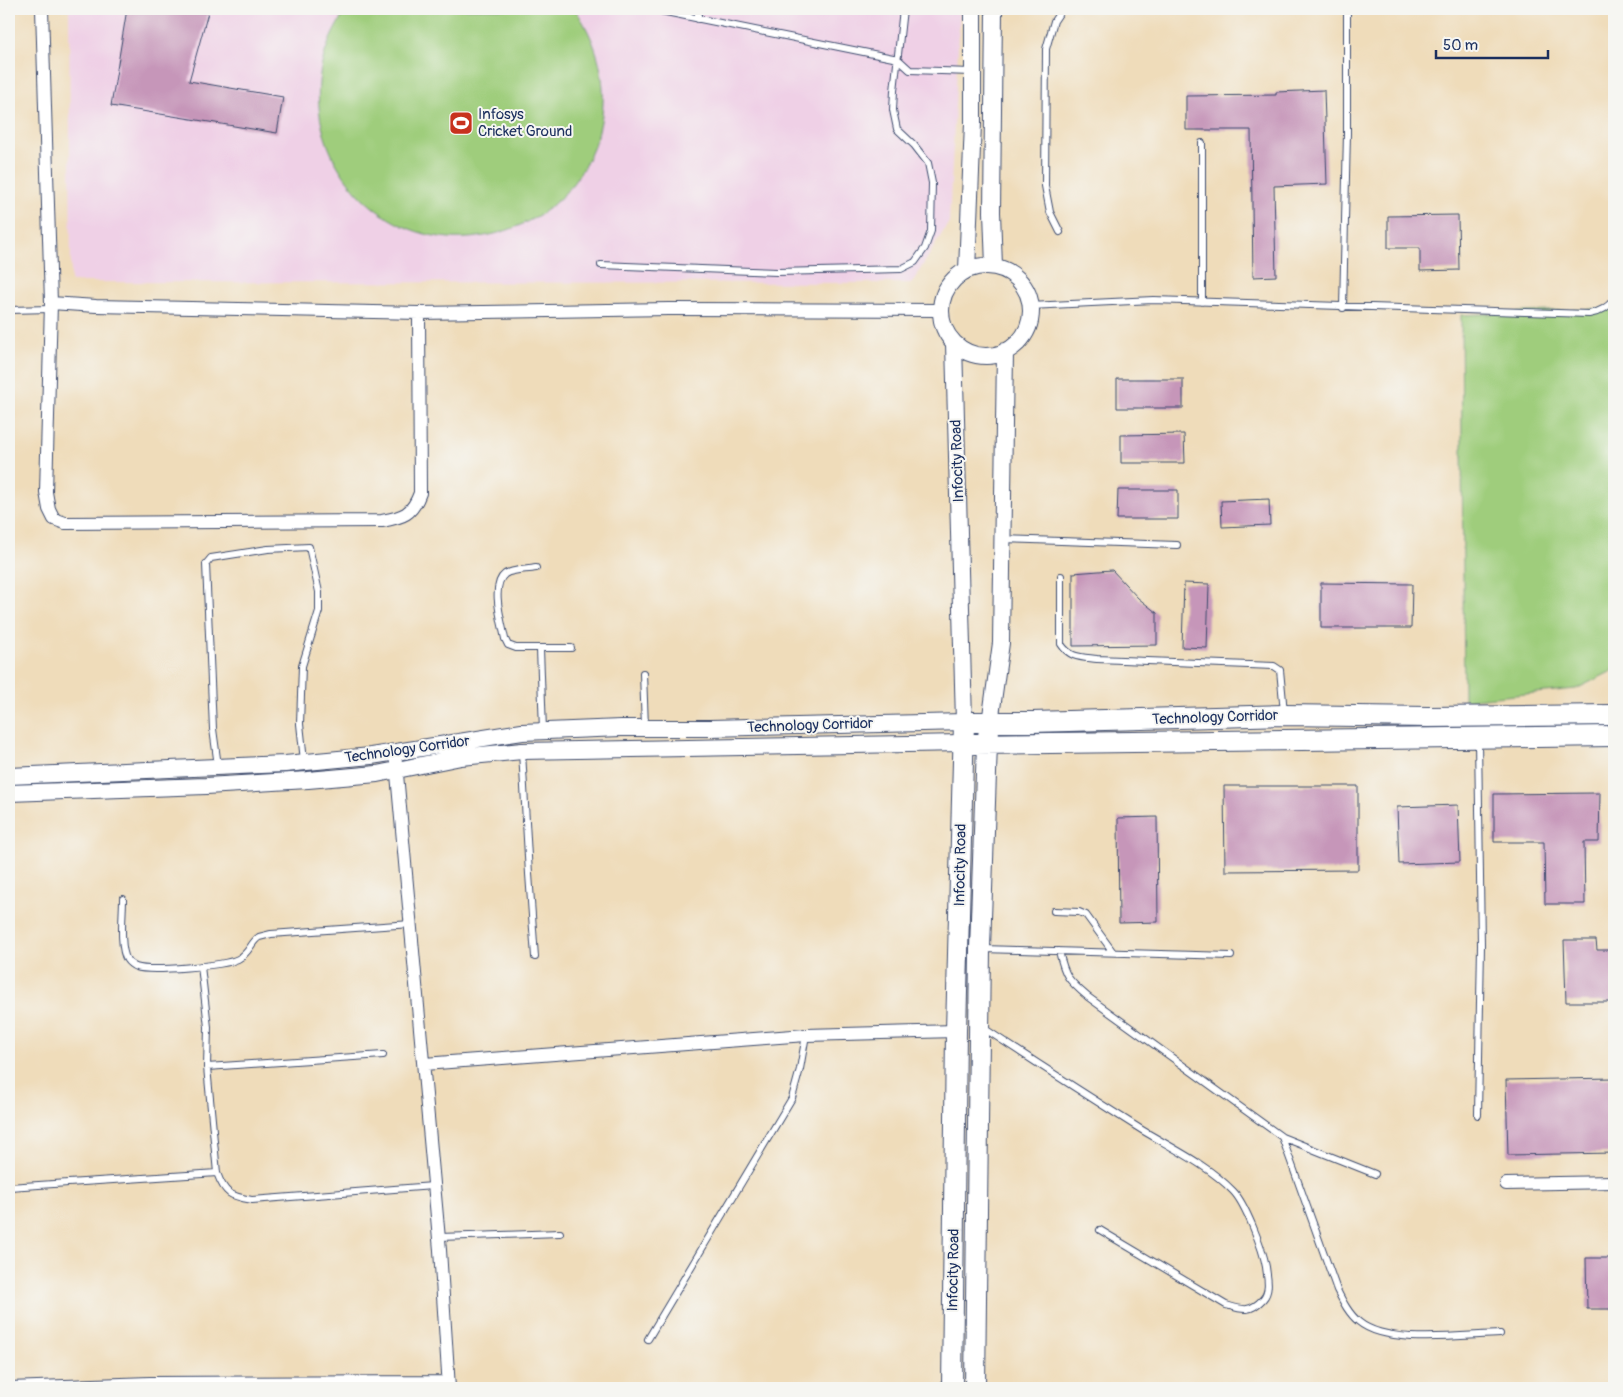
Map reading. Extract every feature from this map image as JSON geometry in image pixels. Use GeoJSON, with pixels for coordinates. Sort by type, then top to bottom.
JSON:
{"type":"FeatureCollection","features":[{"type":"Feature","properties":{"kind":"main road","name":"Technology Corridor"},"geometry":{"type":"LineString","coordinates":[[964,722],[990,723],[1284,715],[1428,717],[1614,715]]}},
{"type":"Feature","properties":{"kind":"main road","name":"Infocity Road"},"geometry":{"type":"LineString","coordinates":[[952,1388],[956,1031],[964,722]]}},
{"type":"Feature","properties":{"kind":"main road","name":"Infocity Road"},"geometry":{"type":"LineString","coordinates":[[975,1388],[980,948],[987,744],[990,723]]}},
{"type":"Feature","properties":{"kind":"main road"},"geometry":{"type":"LineString","coordinates":[[963,743],[1614,736]]}},
{"type":"Feature","properties":{"kind":"street"},"geometry":{"type":"LineString","coordinates":[[42,9],[51,306],[46,492],[49,509],[54,519],[65,523],[382,521],[401,518],[414,507],[420,494],[419,313]]}},
{"type":"Feature","properties":{"kind":"street"},"geometry":{"type":"LineString","coordinates":[[967,270],[973,123],[973,9]]}},
{"type":"Feature","properties":{"kind":"street"},"geometry":{"type":"LineString","coordinates":[[994,9],[992,212],[994,266]]}},
{"type":"Feature","properties":{"kind":"street"},"geometry":{"type":"LineString","coordinates":[[980,266],[994,266],[1007,271],[1025,289],[1030,306],[1029,323],[1024,335],[1005,352],[992,356],[978,355],[965,351],[954,343],[947,333],[942,322],[942,298],[955,277],[967,270],[980,266]]}},
{"type":"Feature","properties":{"kind":"street"},"geometry":{"type":"LineString","coordinates":[[51,306],[419,313],[670,309],[941,310]]}},
{"type":"Feature","properties":{"kind":"street","name":"Infocity Road"},"geometry":{"type":"LineString","coordinates":[[954,343],[964,722]]}},
{"type":"Feature","properties":{"kind":"street","name":"Infocity Road"},"geometry":{"type":"LineString","coordinates":[[990,723],[1001,643],[1005,352]]}},
{"type":"Feature","properties":{"kind":"street","name":"Technology Corridor"},"geometry":{"type":"LineString","coordinates":[[9,776],[218,768],[304,762],[395,752],[522,732],[964,722]]}},
{"type":"Feature","properties":{"kind":"street"},"geometry":{"type":"LineString","coordinates":[[9,793],[215,786],[338,778],[377,774],[461,757],[522,751],[963,743]]}},
{"type":"Feature","properties":{"kind":"street"},"geometry":{"type":"LineString","coordinates":[[9,1388],[448,1385],[424,1064],[416,1001],[395,752]]}},
{"type":"Feature","properties":{"kind":"street"},"geometry":{"type":"LineString","coordinates":[[424,1064],[806,1035],[956,1031]]}},
{"type":"Feature","properties":{"kind":"street"},"geometry":{"type":"LineString","coordinates":[[1506,1184],[1614,1182]]}},
{"type":"Feature","properties":{"kind":"lane"},"geometry":{"type":"LineString","coordinates":[[651,9],[898,58],[910,70],[973,72]]}},
{"type":"Feature","properties":{"kind":"lane"},"geometry":{"type":"LineString","coordinates":[[698,9],[698,19]]}},
{"type":"Feature","properties":{"kind":"lane"},"geometry":{"type":"LineString","coordinates":[[600,265],[777,272],[901,269],[915,262],[925,248],[930,231],[932,183],[928,163],[914,145],[897,130],[893,110],[903,9]]}},
{"type":"Feature","properties":{"kind":"lane"},"geometry":{"type":"LineString","coordinates":[[1060,232],[1050,212],[1045,186],[1046,49],[1054,21],[1062,9]]}},
{"type":"Feature","properties":{"kind":"lane"},"geometry":{"type":"LineString","coordinates":[[1343,308],[1347,9]]}},
{"type":"Feature","properties":{"kind":"lane"},"geometry":{"type":"LineString","coordinates":[[1202,143],[1202,302]]}},
{"type":"Feature","properties":{"kind":"lane"},"geometry":{"type":"LineString","coordinates":[[1030,306],[1153,300],[1343,308],[1589,314],[1599,312],[1611,305],[1614,300]]}},
{"type":"Feature","properties":{"kind":"lane"},"geometry":{"type":"LineString","coordinates":[[9,310],[51,306]]}},
{"type":"Feature","properties":{"kind":"lane"},"geometry":{"type":"LineString","coordinates":[[1002,539],[1177,545]]}},
{"type":"Feature","properties":{"kind":"lane"},"geometry":{"type":"LineString","coordinates":[[218,768],[213,729],[206,564],[211,558],[268,549],[309,547],[320,592],[319,611],[302,666],[300,724],[304,762]]}},
{"type":"Feature","properties":{"kind":"lane"},"geometry":{"type":"LineString","coordinates":[[536,568],[507,573],[501,578],[497,586],[505,639],[508,645],[516,648],[572,648]]}},
{"type":"Feature","properties":{"kind":"lane"},"geometry":{"type":"LineString","coordinates":[[1061,576],[1061,644],[1066,651],[1074,656],[1097,659],[1274,666],[1280,670],[1284,715]]}},
{"type":"Feature","properties":{"kind":"lane"},"geometry":{"type":"LineString","coordinates":[[540,649],[543,731]]}},
{"type":"Feature","properties":{"kind":"lane"},"geometry":{"type":"LineString","coordinates":[[643,673],[645,728]]}},
{"type":"Feature","properties":{"kind":"lane"},"geometry":{"type":"LineString","coordinates":[[1478,738],[1482,945],[1478,1116]]}},
{"type":"Feature","properties":{"kind":"lane"},"geometry":{"type":"LineString","coordinates":[[522,751],[528,874],[535,957]]}},
{"type":"Feature","properties":{"kind":"lane"},"geometry":{"type":"LineString","coordinates":[[123,899],[123,946],[126,959],[134,966],[144,968],[230,963],[247,954],[252,944],[259,938],[270,934],[411,924]]}},
{"type":"Feature","properties":{"kind":"lane"},"geometry":{"type":"LineString","coordinates":[[1054,911],[1079,912],[1086,915],[1113,952]]}},
{"type":"Feature","properties":{"kind":"lane"},"geometry":{"type":"LineString","coordinates":[[980,948],[1232,956]]}},
{"type":"Feature","properties":{"kind":"lane"},"geometry":{"type":"LineString","coordinates":[[1059,951],[1063,971],[1078,988],[1282,1137],[1375,1174]]}},
{"type":"Feature","properties":{"kind":"lane"},"geometry":{"type":"LineString","coordinates":[[201,966],[208,1026],[207,1067],[217,1173],[222,1187],[232,1196],[252,1200],[434,1186]]}},
{"type":"Feature","properties":{"kind":"lane"},"geometry":{"type":"LineString","coordinates":[[979,1025],[1054,1076],[1207,1170],[1233,1191],[1242,1204],[1264,1260],[1268,1285],[1266,1296],[1257,1306],[1245,1310],[1226,1305],[1100,1230]]}},
{"type":"Feature","properties":{"kind":"lane"},"geometry":{"type":"LineString","coordinates":[[648,1339],[792,1098],[800,1069],[806,1035]]}},
{"type":"Feature","properties":{"kind":"lane"},"geometry":{"type":"LineString","coordinates":[[207,1067],[383,1055]]}},
{"type":"Feature","properties":{"kind":"lane"},"geometry":{"type":"LineString","coordinates":[[1282,1137],[1337,1290],[1346,1308],[1359,1322],[1374,1331],[1390,1336],[1500,1334]]}},
{"type":"Feature","properties":{"kind":"lane"},"geometry":{"type":"LineString","coordinates":[[9,1188],[217,1173]]}},
{"type":"Feature","properties":{"kind":"lane"},"geometry":{"type":"LineString","coordinates":[[438,1237],[560,1233]]}},
{"type":"Feature","properties":{"kind":"lane"},"geometry":{"type":"LineString","coordinates":[[782,1388],[821,1388]]}},
{"type":"Feature","properties":{"kind":"shaded area"},"geometry":{"type":"Polygon","coordinates":[[[69,9],[960,9],[949,222],[912,283],[71,282],[69,9]]]}},
{"type":"Feature","properties":{"kind":"green space","name":"Infosys Cricket Ground"},"geometry":{"type":"Polygon","coordinates":[[[347,9],[575,9],[592,40],[597,56],[603,90],[603,107],[601,124],[592,152],[574,183],[549,208],[529,221],[496,234],[473,238],[449,238],[417,232],[389,219],[364,200],[344,176],[329,149],[321,119],[319,88],[324,56],[328,44],[347,9]]]}},
{"type":"Feature","properties":{"kind":"green space"},"geometry":{"type":"Polygon","coordinates":[[[1614,308],[1614,670],[1576,689],[1464,700],[1461,315],[1614,308]]]}},
{"type":"Feature","properties":{"kind":"building"},"geometry":{"type":"Polygon","coordinates":[[[127,9],[209,9],[189,81],[283,97],[277,133],[111,106],[127,9]]]}},
{"type":"Feature","properties":{"kind":"building"},"geometry":{"type":"Polygon","coordinates":[[[1324,90],[1327,184],[1274,186],[1276,276],[1253,277],[1251,130],[1186,130],[1186,96],[1276,95],[1276,92],[1324,90]]]}},
{"type":"Feature","properties":{"kind":"building"},"geometry":{"type":"Polygon","coordinates":[[[1458,215],[1459,270],[1420,271],[1420,248],[1388,248],[1388,216],[1458,215]]]}},
{"type":"Feature","properties":{"kind":"building"},"geometry":{"type":"Polygon","coordinates":[[[1117,379],[1183,379],[1183,408],[1117,408],[1117,379]]]}},
{"type":"Feature","properties":{"kind":"building"},"geometry":{"type":"Polygon","coordinates":[[[1184,434],[1185,463],[1121,463],[1121,435],[1184,434]]]}},
{"type":"Feature","properties":{"kind":"building"},"geometry":{"type":"Polygon","coordinates":[[[1118,490],[1178,490],[1178,519],[1117,519],[1118,490]]]}},
{"type":"Feature","properties":{"kind":"building"},"geometry":{"type":"Polygon","coordinates":[[[1269,499],[1270,525],[1222,527],[1221,501],[1269,499]]]}},
{"type":"Feature","properties":{"kind":"building"},"geometry":{"type":"Polygon","coordinates":[[[1112,570],[1138,598],[1157,613],[1157,645],[1073,646],[1073,573],[1112,570]]]}},
{"type":"Feature","properties":{"kind":"building"},"geometry":{"type":"Polygon","coordinates":[[[1184,583],[1209,584],[1207,648],[1182,647],[1184,583]]]}},
{"type":"Feature","properties":{"kind":"building"},"geometry":{"type":"Polygon","coordinates":[[[1321,583],[1412,584],[1411,628],[1321,628],[1321,583]]]}},
{"type":"Feature","properties":{"kind":"building"},"geometry":{"type":"Polygon","coordinates":[[[1224,786],[1358,786],[1358,870],[1225,871],[1224,786]]]}},
{"type":"Feature","properties":{"kind":"building"},"geometry":{"type":"Polygon","coordinates":[[[1600,793],[1599,842],[1584,842],[1585,904],[1545,904],[1544,842],[1494,842],[1494,794],[1600,793]]]}},
{"type":"Feature","properties":{"kind":"building"},"geometry":{"type":"Polygon","coordinates":[[[1458,805],[1460,862],[1399,864],[1397,807],[1458,805]]]}},
{"type":"Feature","properties":{"kind":"building"},"geometry":{"type":"Polygon","coordinates":[[[1157,817],[1158,922],[1119,923],[1118,818],[1157,817]]]}},
{"type":"Feature","properties":{"kind":"building"},"geometry":{"type":"Polygon","coordinates":[[[1564,940],[1596,940],[1597,950],[1614,950],[1614,1002],[1566,1002],[1564,940]]]}},
{"type":"Feature","properties":{"kind":"building"},"geometry":{"type":"Polygon","coordinates":[[[1614,1078],[1614,1153],[1508,1155],[1506,1080],[1614,1078]]]}},
{"type":"Feature","properties":{"kind":"building"},"geometry":{"type":"Polygon","coordinates":[[[1586,1258],[1614,1258],[1614,1309],[1587,1309],[1586,1258]]]}},
{"type":"Feature","properties":{"kind":"place","name":"Infosys Cricket Ground"},"geometry":{"type":"Point","coordinates":[461,123]}}]}
